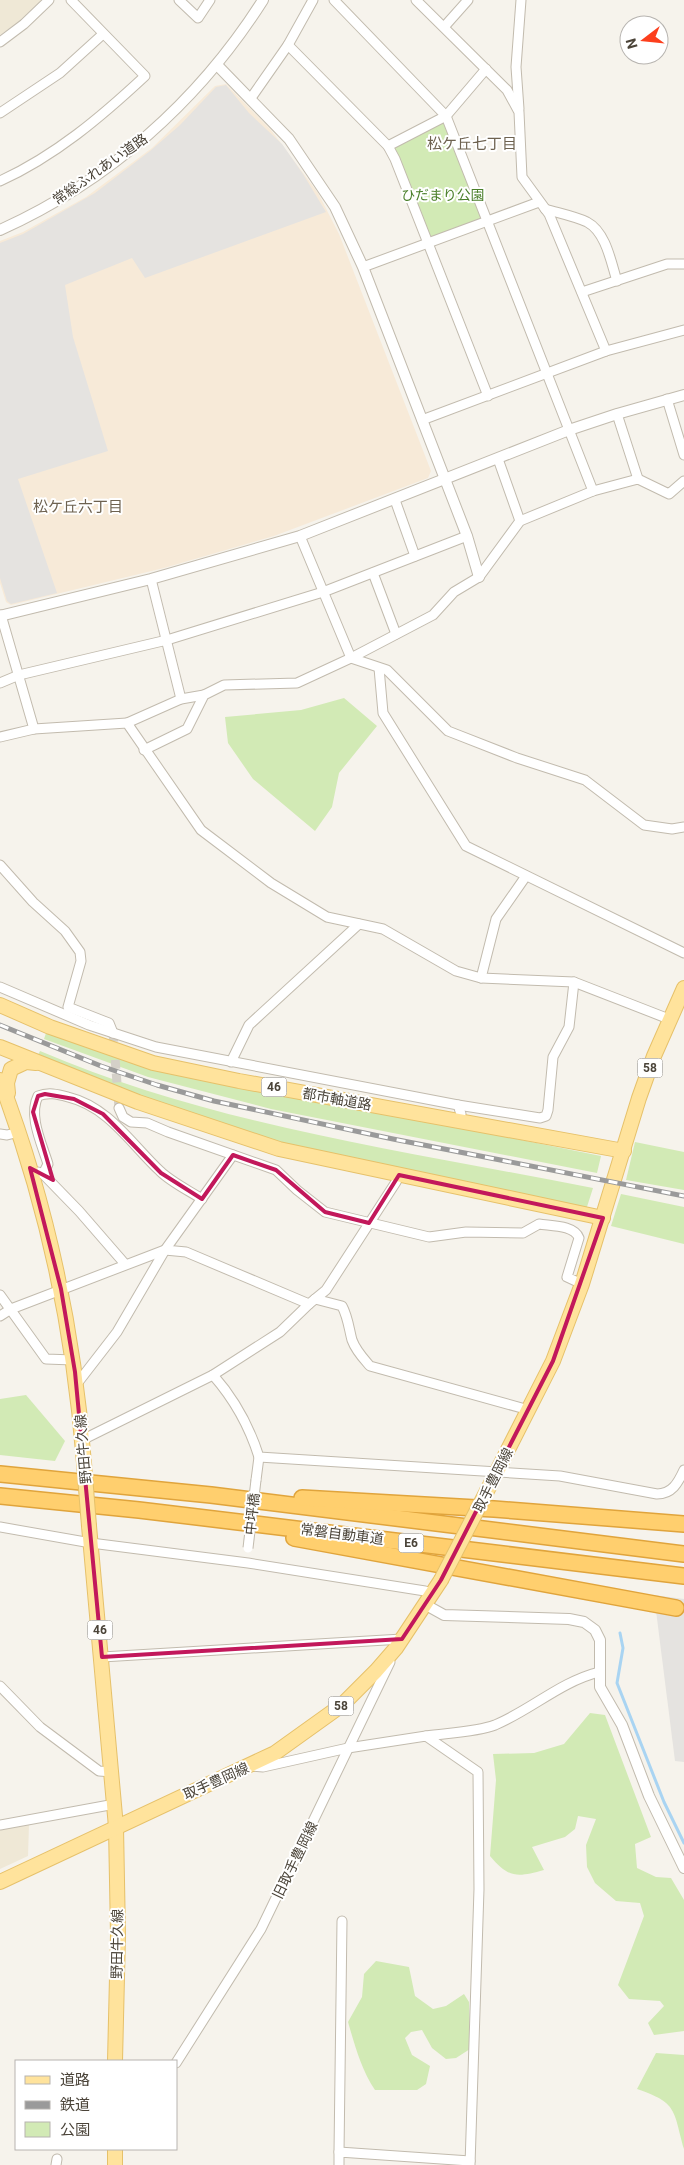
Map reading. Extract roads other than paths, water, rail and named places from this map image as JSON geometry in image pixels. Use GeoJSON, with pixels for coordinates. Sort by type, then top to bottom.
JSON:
{"type":"FeatureCollection","features":[{"type":"Feature","properties":{"kind":"highway","name":"常磐自動車道"},"geometry":{"type":"LineString","coordinates":[[0,1474],[211,1495],[684,1554]]}},
{"type":"Feature","properties":{"kind":"highway"},"geometry":{"type":"LineString","coordinates":[[211,1495],[355,1500],[684,1524]]}},
{"type":"Feature","properties":{"kind":"highway","name":"常磐自動車道"},"geometry":{"type":"LineString","coordinates":[[0,1496],[139,1510],[684,1576]]}},
{"type":"Feature","properties":{"kind":"highway"},"geometry":{"type":"LineString","coordinates":[[139,1510],[676,1608]]}},
{"type":"Feature","properties":{"kind":"main road","name":"取手豊岡線"},"geometry":{"type":"LineString","coordinates":[[116,1827],[251,1766],[275,1753],[342,1705],[376,1671],[399,1643],[429,1600],[497,1473],[553,1361],[582,1284],[639,1098],[669,1019],[684,988]]}},
{"type":"Feature","properties":{"kind":"main road","name":"都市軸道路"},"geometry":{"type":"LineString","coordinates":[[0,1005],[59,1031],[154,1063],[239,1081],[624,1151]]}},
{"type":"Feature","properties":{"kind":"main road"},"geometry":{"type":"LineString","coordinates":[[0,1047],[129,1099],[228,1134],[279,1149],[603,1218]]}},
{"type":"Feature","properties":{"kind":"main road"},"geometry":{"type":"LineString","coordinates":[[10,1106],[7,1083],[11,1069],[26,1062],[37,1063]]}},
{"type":"Feature","properties":{"kind":"main road","name":"野田牛久線"},"geometry":{"type":"LineString","coordinates":[[0,1080],[19,1132],[49,1238],[61,1289],[76,1385],[115,1804],[118,1935],[115,2060]]}},
{"type":"Feature","properties":{"kind":"main road"},"geometry":{"type":"LineString","coordinates":[[0,1882],[116,1827]]}},
{"type":"Feature","properties":{"kind":"main road"},"geometry":{"type":"LineString","coordinates":[[114,2150],[115,2165]]}},
{"type":"Feature","properties":{"kind":"street"},"geometry":{"type":"LineString","coordinates":[[0,42],[24,24],[49,0]]}},
{"type":"Feature","properties":{"kind":"street"},"geometry":{"type":"LineString","coordinates":[[0,181],[17,173],[57,148],[102,116],[145,76],[71,0]]}},
{"type":"Feature","properties":{"kind":"street"},"geometry":{"type":"LineString","coordinates":[[179,0],[198,18],[210,0]]}},
{"type":"Feature","properties":{"kind":"street","name":"常総ふれあい道路"},"geometry":{"type":"LineString","coordinates":[[0,230],[46,208],[82,186],[119,159],[172,113],[217,65],[236,41],[263,0]]}},
{"type":"Feature","properties":{"kind":"street"},"geometry":{"type":"LineString","coordinates":[[251,98],[288,45],[313,0]]}},
{"type":"Feature","properties":{"kind":"street"},"geometry":{"type":"LineString","coordinates":[[334,0],[446,116],[593,491]]}},
{"type":"Feature","properties":{"kind":"street"},"geometry":{"type":"LineString","coordinates":[[416,0],[507,90],[519,112]]}},
{"type":"Feature","properties":{"kind":"street"},"geometry":{"type":"LineString","coordinates":[[444,28],[468,0]]}},
{"type":"Feature","properties":{"kind":"street"},"geometry":{"type":"LineString","coordinates":[[521,0],[516,67],[522,177],[542,205],[582,292],[606,351]]}},
{"type":"Feature","properties":{"kind":"street"},"geometry":{"type":"LineString","coordinates":[[0,113],[60,73],[103,34]]}},
{"type":"Feature","properties":{"kind":"street"},"geometry":{"type":"LineString","coordinates":[[288,45],[388,146],[395,158],[488,396]]}},
{"type":"Feature","properties":{"kind":"street"},"geometry":{"type":"LineString","coordinates":[[217,65],[289,139],[335,207],[363,267],[467,536],[479,577]]}},
{"type":"Feature","properties":{"kind":"street"},"geometry":{"type":"LineString","coordinates":[[388,146],[446,116],[486,69]]}},
{"type":"Feature","properties":{"kind":"street"},"geometry":{"type":"LineString","coordinates":[[363,267],[488,221],[542,205],[588,223],[598,231],[617,280]]}},
{"type":"Feature","properties":{"kind":"street"},"geometry":{"type":"LineString","coordinates":[[582,292],[667,264],[684,264]]}},
{"type":"Feature","properties":{"kind":"street"},"geometry":{"type":"LineString","coordinates":[[422,420],[606,351],[684,330]]}},
{"type":"Feature","properties":{"kind":"street"},"geometry":{"type":"LineString","coordinates":[[34,728],[0,614],[151,579],[300,536],[570,430],[617,414],[684,395]]}},
{"type":"Feature","properties":{"kind":"street"},"geometry":{"type":"LineString","coordinates":[[667,400],[684,455]]}},
{"type":"Feature","properties":{"kind":"street"},"geometry":{"type":"LineString","coordinates":[[617,414],[638,480]]}},
{"type":"Feature","properties":{"kind":"street"},"geometry":{"type":"LineString","coordinates":[[498,459],[520,521]]}},
{"type":"Feature","properties":{"kind":"street"},"geometry":{"type":"LineString","coordinates":[[0,737],[34,728],[128,723],[181,699],[204,695],[224,685],[297,683],[351,658],[433,615],[454,592],[479,577],[520,521],[593,491],[638,480],[669,494],[680,490],[684,482]]}},
{"type":"Feature","properties":{"kind":"street"},"geometry":{"type":"LineString","coordinates":[[395,500],[415,556]]}},
{"type":"Feature","properties":{"kind":"street"},"geometry":{"type":"LineString","coordinates":[[300,536],[351,658],[387,670],[448,731],[517,758],[585,780],[644,825],[672,829],[684,827]]}},
{"type":"Feature","properties":{"kind":"street"},"geometry":{"type":"LineString","coordinates":[[0,683],[19,675],[167,640],[323,592],[467,536]]}},
{"type":"Feature","properties":{"kind":"street"},"geometry":{"type":"LineString","coordinates":[[373,573],[396,634]]}},
{"type":"Feature","properties":{"kind":"street"},"geometry":{"type":"LineString","coordinates":[[151,579],[181,699]]}},
{"type":"Feature","properties":{"kind":"street"},"geometry":{"type":"LineString","coordinates":[[379,668],[383,713],[466,846],[684,954]]}},
{"type":"Feature","properties":{"kind":"street"},"geometry":{"type":"LineString","coordinates":[[144,750],[186,729],[204,695]]}},
{"type":"Feature","properties":{"kind":"street"},"geometry":{"type":"LineString","coordinates":[[128,723],[144,750],[201,830],[271,883],[327,918],[383,929],[456,971],[481,978],[574,982],[669,1019]]}},
{"type":"Feature","properties":{"kind":"street"},"geometry":{"type":"LineString","coordinates":[[0,865],[33,902],[65,931],[80,952],[81,961],[68,1007],[109,1023],[113,1033]]}},
{"type":"Feature","properties":{"kind":"street"},"geometry":{"type":"LineString","coordinates":[[481,978],[496,918],[526,876]]}},
{"type":"Feature","properties":{"kind":"street"},"geometry":{"type":"LineString","coordinates":[[232,1062],[249,1025],[359,924]]}},
{"type":"Feature","properties":{"kind":"street"},"geometry":{"type":"LineString","coordinates":[[0,987],[89,1025],[156,1047],[458,1105],[540,1118],[546,1116],[548,1110],[553,1057],[569,1027],[574,982]]}},
{"type":"Feature","properties":{"kind":"street"},"geometry":{"type":"LineString","coordinates":[[43,1174],[48,1164],[33,1112],[38,1096],[56,1094],[74,1099],[103,1114],[119,1127],[161,1173],[202,1199]]}},
{"type":"Feature","properties":{"kind":"street"},"geometry":{"type":"LineString","coordinates":[[458,1105],[461,1114],[460,1122]]}},
{"type":"Feature","properties":{"kind":"street"},"geometry":{"type":"LineString","coordinates":[[119,1108],[123,1117],[131,1122],[147,1123],[276,1170],[297,1190],[325,1212],[429,1238],[466,1232],[523,1233],[539,1224],[570,1229],[578,1234],[579,1238],[567,1277],[582,1284]]}},
{"type":"Feature","properties":{"kind":"street"},"geometry":{"type":"LineString","coordinates":[[0,1134],[7,1135],[19,1132]]}},
{"type":"Feature","properties":{"kind":"street"},"geometry":{"type":"LineString","coordinates":[[76,1385],[117,1332],[165,1250],[233,1155]]}},
{"type":"Feature","properties":{"kind":"street"},"geometry":{"type":"LineString","coordinates":[[30,1168],[43,1174],[80,1211],[125,1264]]}},
{"type":"Feature","properties":{"kind":"street"},"geometry":{"type":"LineString","coordinates":[[82,1440],[213,1375],[280,1332],[326,1290],[399,1175]]}},
{"type":"Feature","properties":{"kind":"street"},"geometry":{"type":"LineString","coordinates":[[0,1316],[11,1309],[61,1289],[165,1250],[186,1252],[312,1302],[342,1306],[359,1354],[370,1366],[529,1410]]}},
{"type":"Feature","properties":{"kind":"street"},"geometry":{"type":"LineString","coordinates":[[0,1295],[46,1359],[73,1360]]}},
{"type":"Feature","properties":{"kind":"street"},"geometry":{"type":"LineString","coordinates":[[213,1375],[245,1419],[259,1456],[560,1476],[657,1494],[665,1494],[672,1490],[684,1470]]}},
{"type":"Feature","properties":{"kind":"street","name":"中坪橋"},"geometry":{"type":"LineString","coordinates":[[248,1563],[248,1548],[259,1456]]}},
{"type":"Feature","properties":{"kind":"street"},"geometry":{"type":"LineString","coordinates":[[0,1527],[91,1543],[248,1563],[425,1591],[429,1600],[444,1615],[569,1619],[584,1622],[595,1630],[600,1640],[600,1687],[622,1725],[649,1796],[684,1868]]}},
{"type":"Feature","properties":{"kind":"street"},"geometry":{"type":"LineString","coordinates":[[102,1657],[399,1643]]}},
{"type":"Feature","properties":{"kind":"street","name":"旧取手豊岡線"},"geometry":{"type":"LineString","coordinates":[[178,2060],[261,1929],[399,1643]]}},
{"type":"Feature","properties":{"kind":"street"},"geometry":{"type":"LineString","coordinates":[[251,1766],[263,1767],[284,1764],[348,1748],[494,1726],[564,1685],[599,1672]]}},
{"type":"Feature","properties":{"kind":"street"},"geometry":{"type":"LineString","coordinates":[[0,1686],[40,1727],[99,1772],[113,1772]]}},
{"type":"Feature","properties":{"kind":"street"},"geometry":{"type":"LineString","coordinates":[[339,2152],[470,2163],[479,1889],[478,1772],[426,1736]]}},
{"type":"Feature","properties":{"kind":"street"},"geometry":{"type":"LineString","coordinates":[[0,1825],[115,1804]]}},
{"type":"Feature","properties":{"kind":"street"},"geometry":{"type":"LineString","coordinates":[[338,2165],[342,1921]]}},
{"type":"Feature","properties":{"kind":"waterway"},"geometry":{"type":"LineString","coordinates":[[620,1633],[623,1648],[617,1683],[664,1802],[684,1843]]}},
{"type":"Feature","properties":{"kind":"tunnel"},"geometry":{"type":"LineString","coordinates":[[113,1033],[119,1108]]}},
{"type":"Feature","properties":{"kind":"railway"},"geometry":{"type":"LineString","coordinates":[[0,1025],[101,1066],[157,1085],[214,1101],[393,1139],[684,1196]]}},
{"type":"Feature","properties":{"kind":"district","name":"松ケ丘七丁目"},"geometry":{"type":"Point","coordinates":[472,144]}},
{"type":"Feature","properties":{"kind":"district","name":"松ケ丘六丁目"},"geometry":{"type":"Point","coordinates":[78,507]}},
{"type":"Feature","properties":{"kind":"park label","name":"ひだまり公園"},"geometry":{"type":"Point","coordinates":[443,195]}}]}
